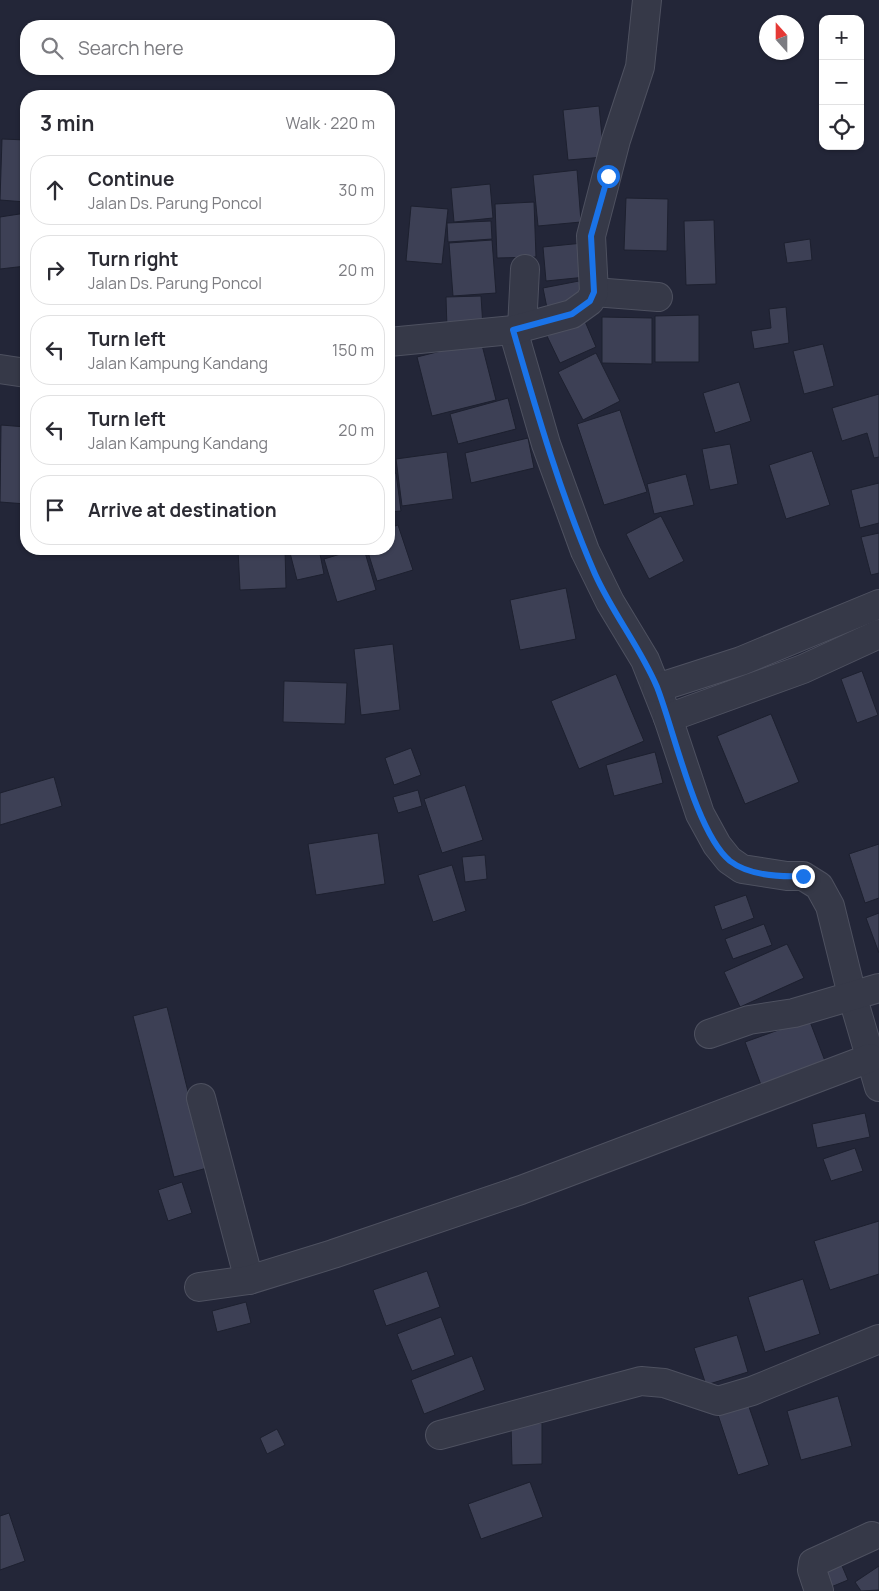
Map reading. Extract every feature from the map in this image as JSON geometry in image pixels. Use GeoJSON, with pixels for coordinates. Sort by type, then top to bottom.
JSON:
{"type":"FeatureCollection","features":[{"type":"Feature","properties":{"kind":"street"},"geometry":{"type":"LineString","coordinates":[[395,341],[518,329],[572,314],[590,301],[594,292],[591,236],[616,140],[640,67],[647,0]]}},
{"type":"Feature","properties":{"kind":"street"},"geometry":{"type":"LineString","coordinates":[[524,269],[518,329],[546,444],[585,551],[610,602],[645,660],[668,718],[700,814],[717,845],[729,860],[742,869],[787,876],[803,876],[819,886],[830,906],[852,995],[879,1087]]}},
{"type":"Feature","properties":{"kind":"street"},"geometry":{"type":"LineString","coordinates":[[594,292],[658,297]]}},
{"type":"Feature","properties":{"kind":"street"},"geometry":{"type":"LineString","coordinates":[[0,369],[20,372]]}},
{"type":"Feature","properties":{"kind":"street"},"geometry":{"type":"LineString","coordinates":[[657,688],[741,661],[879,604]]}},
{"type":"Feature","properties":{"kind":"street"},"geometry":{"type":"LineString","coordinates":[[668,718],[794,673],[879,634]]}},
{"type":"Feature","properties":{"kind":"street"},"geometry":{"type":"LineString","coordinates":[[709,1034],[749,1020],[794,1013],[879,988]]}},
{"type":"Feature","properties":{"kind":"street"},"geometry":{"type":"LineString","coordinates":[[199,1287],[262,1275],[333,1254],[521,1190],[870,1058]]}},
{"type":"Feature","properties":{"kind":"street"},"geometry":{"type":"LineString","coordinates":[[201,1098],[262,1275]]}},
{"type":"Feature","properties":{"kind":"street"},"geometry":{"type":"LineString","coordinates":[[440,1435],[641,1380],[664,1383],[718,1401],[752,1390],[879,1340]]}},
{"type":"Feature","properties":{"kind":"street"},"geometry":{"type":"LineString","coordinates":[[819,1591],[812,1570],[813,1563],[872,1536]]}},
{"type":"Feature","properties":{"kind":"building"},"geometry":{"type":"Polygon","coordinates":[[[599,106],[604,157],[568,160],[563,110],[599,106]]]}},
{"type":"Feature","properties":{"kind":"building"},"geometry":{"type":"Polygon","coordinates":[[[2,139],[20,140],[20,202],[0,200],[2,139]]]}},
{"type":"Feature","properties":{"kind":"building"},"geometry":{"type":"Polygon","coordinates":[[[577,170],[581,222],[538,226],[533,175],[577,170]]]}},
{"type":"Feature","properties":{"kind":"building"},"geometry":{"type":"Polygon","coordinates":[[[490,184],[493,218],[454,222],[451,188],[490,184]]]}},
{"type":"Feature","properties":{"kind":"building"},"geometry":{"type":"Polygon","coordinates":[[[626,198],[668,199],[667,251],[624,250],[626,198]]]}},
{"type":"Feature","properties":{"kind":"building"},"geometry":{"type":"Polygon","coordinates":[[[534,202],[536,257],[497,258],[495,204],[534,202]]]}},
{"type":"Feature","properties":{"kind":"building"},"geometry":{"type":"Polygon","coordinates":[[[411,206],[448,209],[442,264],[406,261],[411,206]]]}},
{"type":"Feature","properties":{"kind":"building"},"geometry":{"type":"Polygon","coordinates":[[[20,214],[20,267],[0,269],[0,217],[20,214]]]}},
{"type":"Feature","properties":{"kind":"building"},"geometry":{"type":"Polygon","coordinates":[[[714,220],[716,284],[686,285],[684,221],[714,220]]]}},
{"type":"Feature","properties":{"kind":"building"},"geometry":{"type":"Polygon","coordinates":[[[491,221],[492,239],[448,242],[447,223],[491,221]]]}},
{"type":"Feature","properties":{"kind":"building"},"geometry":{"type":"Polygon","coordinates":[[[810,239],[812,260],[787,263],[784,243],[810,239]]]}},
{"type":"Feature","properties":{"kind":"building"},"geometry":{"type":"Polygon","coordinates":[[[492,240],[496,293],[453,296],[449,243],[492,240]]]}},
{"type":"Feature","properties":{"kind":"building"},"geometry":{"type":"Polygon","coordinates":[[[583,243],[586,277],[546,281],[543,247],[583,243]]]}},
{"type":"Feature","properties":{"kind":"building"},"geometry":{"type":"Polygon","coordinates":[[[579,281],[584,305],[548,313],[543,288],[579,281]]]}},
{"type":"Feature","properties":{"kind":"building"},"geometry":{"type":"Polygon","coordinates":[[[481,296],[483,327],[447,328],[446,297],[481,296]]]}},
{"type":"Feature","properties":{"kind":"building"},"geometry":{"type":"Polygon","coordinates":[[[786,307],[789,343],[754,349],[751,331],[771,328],[769,309],[786,307]]]}},
{"type":"Feature","properties":{"kind":"building"},"geometry":{"type":"Polygon","coordinates":[[[699,315],[699,362],[655,362],[655,316],[699,315]]]}},
{"type":"Feature","properties":{"kind":"building"},"geometry":{"type":"Polygon","coordinates":[[[602,317],[652,318],[652,364],[602,363],[602,317]]]}},
{"type":"Feature","properties":{"kind":"building"},"geometry":{"type":"Polygon","coordinates":[[[584,319],[596,347],[560,363],[547,336],[584,319]]]}},
{"type":"Feature","properties":{"kind":"building"},"geometry":{"type":"Polygon","coordinates":[[[481,341],[496,400],[432,416],[417,357],[481,341]]]}},
{"type":"Feature","properties":{"kind":"building"},"geometry":{"type":"Polygon","coordinates":[[[823,344],[834,386],[804,394],[793,351],[823,344]]]}},
{"type":"Feature","properties":{"kind":"building"},"geometry":{"type":"Polygon","coordinates":[[[596,353],[620,401],[583,420],[558,372],[596,353]]]}},
{"type":"Feature","properties":{"kind":"building"},"geometry":{"type":"Polygon","coordinates":[[[739,382],[751,421],[715,433],[703,393],[739,382]]]}},
{"type":"Feature","properties":{"kind":"building"},"geometry":{"type":"Polygon","coordinates":[[[879,394],[879,457],[874,458],[867,433],[842,441],[832,408],[879,394]]]}},
{"type":"Feature","properties":{"kind":"building"},"geometry":{"type":"Polygon","coordinates":[[[508,398],[516,429],[458,444],[450,414],[508,398]]]}},
{"type":"Feature","properties":{"kind":"building"},"geometry":{"type":"Polygon","coordinates":[[[620,410],[647,492],[604,505],[577,424],[620,410]]]}},
{"type":"Feature","properties":{"kind":"building"},"geometry":{"type":"Polygon","coordinates":[[[1,425],[20,427],[20,504],[0,502],[1,425]]]}},
{"type":"Feature","properties":{"kind":"building"},"geometry":{"type":"Polygon","coordinates":[[[528,438],[534,468],[471,483],[465,453],[528,438]]]}},
{"type":"Feature","properties":{"kind":"building"},"geometry":{"type":"Polygon","coordinates":[[[730,444],[738,484],[710,490],[702,449],[730,444]]]}},
{"type":"Feature","properties":{"kind":"building"},"geometry":{"type":"Polygon","coordinates":[[[812,451],[830,505],[786,519],[769,465],[812,451]]]}},
{"type":"Feature","properties":{"kind":"building"},"geometry":{"type":"Polygon","coordinates":[[[447,452],[453,499],[402,506],[396,459],[447,452]]]}},
{"type":"Feature","properties":{"kind":"building"},"geometry":{"type":"Polygon","coordinates":[[[395,473],[401,511],[395,512],[395,473]]]}},
{"type":"Feature","properties":{"kind":"building"},"geometry":{"type":"Polygon","coordinates":[[[686,474],[694,505],[654,514],[647,484],[686,474]]]}},
{"type":"Feature","properties":{"kind":"building"},"geometry":{"type":"Polygon","coordinates":[[[879,483],[879,523],[860,528],[851,490],[879,483]]]}},
{"type":"Feature","properties":{"kind":"building"},"geometry":{"type":"Polygon","coordinates":[[[661,516],[684,561],[649,579],[626,534],[661,516]]]}},
{"type":"Feature","properties":{"kind":"building"},"geometry":{"type":"Polygon","coordinates":[[[398,525],[413,570],[377,581],[369,555],[395,555],[395,526],[398,525]]]}},
{"type":"Feature","properties":{"kind":"building"},"geometry":{"type":"Polygon","coordinates":[[[879,533],[879,573],[871,575],[861,537],[879,533]]]}},
{"type":"Feature","properties":{"kind":"building"},"geometry":{"type":"Polygon","coordinates":[[[238,555],[285,555],[286,588],[240,590],[238,555]]]}},
{"type":"Feature","properties":{"kind":"building"},"geometry":{"type":"Polygon","coordinates":[[[291,555],[320,555],[324,574],[297,580],[291,555]]]}},
{"type":"Feature","properties":{"kind":"building"},"geometry":{"type":"Polygon","coordinates":[[[337,555],[366,555],[376,590],[337,602],[324,559],[337,555]]]}},
{"type":"Feature","properties":{"kind":"building"},"geometry":{"type":"Polygon","coordinates":[[[566,588],[576,639],[520,650],[510,600],[566,588]]]}},
{"type":"Feature","properties":{"kind":"building"},"geometry":{"type":"Polygon","coordinates":[[[393,644],[400,710],[361,715],[354,649],[393,644]]]}},
{"type":"Feature","properties":{"kind":"building"},"geometry":{"type":"Polygon","coordinates":[[[862,671],[878,715],[857,723],[841,679],[862,671]]]}},
{"type":"Feature","properties":{"kind":"building"},"geometry":{"type":"Polygon","coordinates":[[[616,674],[644,741],[579,769],[551,701],[616,674]]]}},
{"type":"Feature","properties":{"kind":"building"},"geometry":{"type":"Polygon","coordinates":[[[284,681],[347,683],[345,724],[283,722],[284,681]]]}},
{"type":"Feature","properties":{"kind":"building"},"geometry":{"type":"Polygon","coordinates":[[[771,714],[799,782],[745,804],[717,736],[771,714]]]}},
{"type":"Feature","properties":{"kind":"building"},"geometry":{"type":"Polygon","coordinates":[[[411,748],[421,775],[394,785],[385,758],[411,748]]]}},
{"type":"Feature","properties":{"kind":"building"},"geometry":{"type":"Polygon","coordinates":[[[655,752],[663,783],[614,796],[606,765],[655,752]]]}},
{"type":"Feature","properties":{"kind":"building"},"geometry":{"type":"Polygon","coordinates":[[[54,777],[62,806],[0,825],[0,793],[54,777]]]}},
{"type":"Feature","properties":{"kind":"building"},"geometry":{"type":"Polygon","coordinates":[[[465,785],[483,840],[442,853],[424,799],[465,785]]]}},
{"type":"Feature","properties":{"kind":"building"},"geometry":{"type":"Polygon","coordinates":[[[418,790],[422,806],[398,813],[393,797],[418,790]]]}},
{"type":"Feature","properties":{"kind":"building"},"geometry":{"type":"Polygon","coordinates":[[[378,833],[385,884],[316,895],[308,844],[378,833]]]}},
{"type":"Feature","properties":{"kind":"building"},"geometry":{"type":"Polygon","coordinates":[[[879,844],[879,898],[865,903],[849,854],[879,844]]]}},
{"type":"Feature","properties":{"kind":"building"},"geometry":{"type":"Polygon","coordinates":[[[485,855],[487,879],[465,882],[462,857],[485,855]]]}},
{"type":"Feature","properties":{"kind":"building"},"geometry":{"type":"Polygon","coordinates":[[[452,865],[466,911],[433,922],[418,875],[452,865]]]}},
{"type":"Feature","properties":{"kind":"building"},"geometry":{"type":"Polygon","coordinates":[[[746,895],[754,918],[722,930],[714,906],[746,895]]]}},
{"type":"Feature","properties":{"kind":"building"},"geometry":{"type":"Polygon","coordinates":[[[879,913],[879,953],[866,918],[879,913]]]}},
{"type":"Feature","properties":{"kind":"building"},"geometry":{"type":"Polygon","coordinates":[[[764,924],[772,945],[733,959],[725,939],[764,924]]]}},
{"type":"Feature","properties":{"kind":"building"},"geometry":{"type":"Polygon","coordinates":[[[787,944],[804,978],[740,1007],[724,972],[787,944]]]}},
{"type":"Feature","properties":{"kind":"building"},"geometry":{"type":"Polygon","coordinates":[[[167,1007],[207,1168],[174,1177],[133,1016],[167,1007]]]}},
{"type":"Feature","properties":{"kind":"building"},"geometry":{"type":"Polygon","coordinates":[[[809,1019],[828,1069],[764,1093],[745,1042],[809,1019]]]}},
{"type":"Feature","properties":{"kind":"building"},"geometry":{"type":"Polygon","coordinates":[[[865,1113],[870,1137],[817,1148],[812,1124],[865,1113]]]}},
{"type":"Feature","properties":{"kind":"building"},"geometry":{"type":"Polygon","coordinates":[[[855,1148],[863,1171],[831,1181],[823,1159],[855,1148]]]}},
{"type":"Feature","properties":{"kind":"building"},"geometry":{"type":"Polygon","coordinates":[[[182,1182],[192,1213],[168,1221],[158,1190],[182,1182]]]}},
{"type":"Feature","properties":{"kind":"building"},"geometry":{"type":"Polygon","coordinates":[[[879,1221],[879,1274],[830,1290],[814,1241],[879,1221]]]}},
{"type":"Feature","properties":{"kind":"building"},"geometry":{"type":"Polygon","coordinates":[[[427,1271],[440,1307],[386,1326],[373,1290],[427,1271]]]}},
{"type":"Feature","properties":{"kind":"building"},"geometry":{"type":"Polygon","coordinates":[[[803,1279],[820,1334],[765,1352],[748,1297],[803,1279]]]}},
{"type":"Feature","properties":{"kind":"building"},"geometry":{"type":"Polygon","coordinates":[[[246,1302],[251,1323],[217,1332],[212,1311],[246,1302]]]}},
{"type":"Feature","properties":{"kind":"building"},"geometry":{"type":"Polygon","coordinates":[[[441,1317],[455,1355],[412,1371],[397,1334],[441,1317]]]}},
{"type":"Feature","properties":{"kind":"building"},"geometry":{"type":"Polygon","coordinates":[[[737,1335],[748,1372],[706,1385],[694,1348],[737,1335]]]}},
{"type":"Feature","properties":{"kind":"building"},"geometry":{"type":"Polygon","coordinates":[[[472,1356],[485,1390],[424,1414],[411,1380],[472,1356]]]}},
{"type":"Feature","properties":{"kind":"building"},"geometry":{"type":"Polygon","coordinates":[[[838,1396],[852,1446],[801,1460],[787,1411],[838,1396]]]}},
{"type":"Feature","properties":{"kind":"building"},"geometry":{"type":"Polygon","coordinates":[[[747,1401],[769,1465],[738,1475],[717,1412],[747,1401]]]}},
{"type":"Feature","properties":{"kind":"building"},"geometry":{"type":"Polygon","coordinates":[[[542,1423],[542,1464],[512,1465],[511,1424],[542,1423]]]}},
{"type":"Feature","properties":{"kind":"building"},"geometry":{"type":"Polygon","coordinates":[[[277,1429],[285,1445],[267,1454],[260,1438],[277,1429]]]}},
{"type":"Feature","properties":{"kind":"building"},"geometry":{"type":"Polygon","coordinates":[[[530,1482],[543,1517],[481,1539],[468,1504],[530,1482]]]}},
{"type":"Feature","properties":{"kind":"building"},"geometry":{"type":"Polygon","coordinates":[[[9,1513],[25,1561],[0,1570],[0,1516],[9,1513]]]}},
{"type":"Feature","properties":{"kind":"building"},"geometry":{"type":"Polygon","coordinates":[[[840,1561],[848,1580],[831,1587],[823,1568],[840,1561]]]}},
{"type":"Feature","properties":{"kind":"building"},"geometry":{"type":"Polygon","coordinates":[[[879,1566],[879,1590],[861,1591],[855,1582],[879,1566]]]}},
{"type":"Feature","properties":{"kind":"route"},"geometry":{"type":"LineString","coordinates":[[608,176],[591,236],[594,292],[590,301],[572,314],[513,330],[546,444],[585,551],[610,602],[645,660],[668,718],[700,814],[717,845],[729,860],[742,869],[787,876],[803,876]]}}]}
